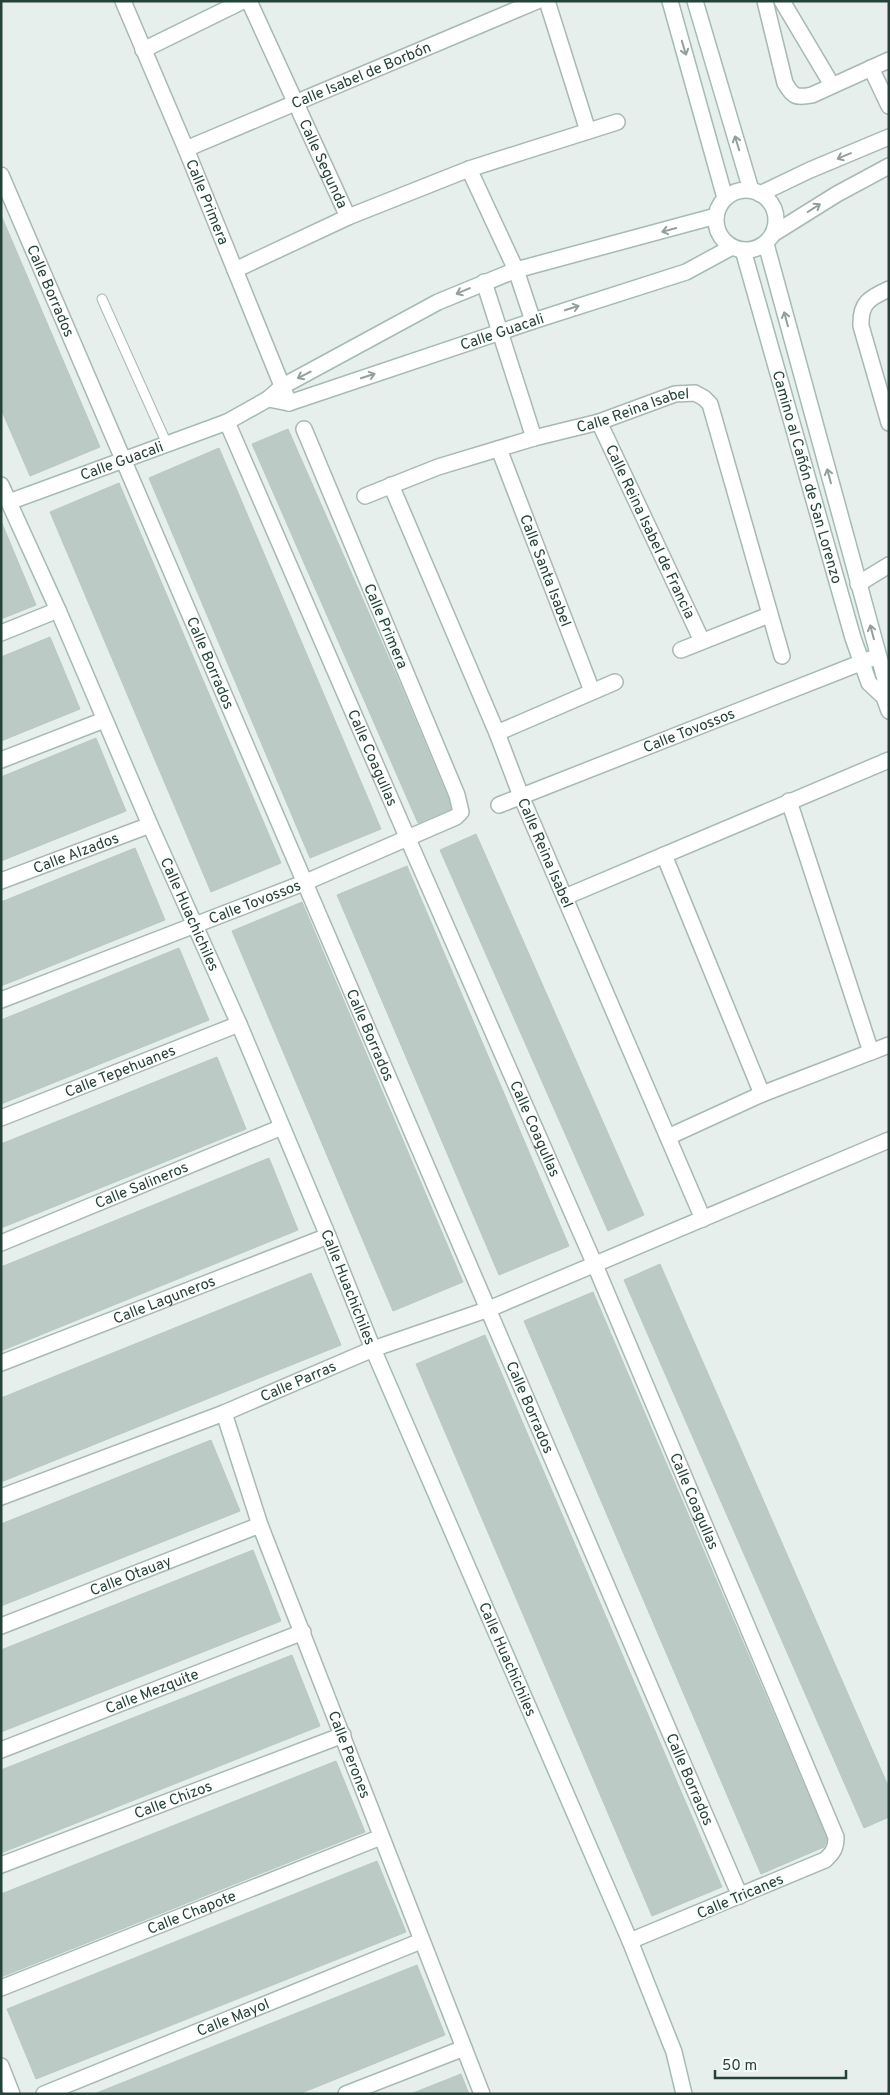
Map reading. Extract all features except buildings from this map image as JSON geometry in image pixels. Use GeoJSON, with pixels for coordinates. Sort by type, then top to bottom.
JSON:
{"type":"FeatureCollection","features":[{"type":"Feature","properties":{"kind":"street","name":"Calle Primera"},"geometry":{"type":"LineString","coordinates":[[123,1],[186,148],[289,403]]}},
{"type":"Feature","properties":{"kind":"street"},"geometry":{"type":"LineString","coordinates":[[143,50],[243,1]]}},
{"type":"Feature","properties":{"kind":"street","name":"Calle Segunda"},"geometry":{"type":"LineString","coordinates":[[249,1],[348,217]]}},
{"type":"Feature","properties":{"kind":"street","name":"Calle Isabel de Borbón"},"geometry":{"type":"LineString","coordinates":[[186,148],[537,1]]}},
{"type":"Feature","properties":{"kind":"street"},"geometry":{"type":"LineString","coordinates":[[546,1],[588,132]]}},
{"type":"Feature","properties":{"kind":"street"},"geometry":{"type":"LineString","coordinates":[[670,1],[726,198]]}},
{"type":"Feature","properties":{"kind":"street"},"geometry":{"type":"LineString","coordinates":[[695,1],[756,192],[770,201],[775,212],[776,223],[769,239]]}},
{"type":"Feature","properties":{"kind":"street"},"geometry":{"type":"LineString","coordinates":[[765,1],[785,83],[791,93],[800,98],[812,95],[889,60]]}},
{"type":"Feature","properties":{"kind":"street"},"geometry":{"type":"LineString","coordinates":[[782,1],[832,85]]}},
{"type":"Feature","properties":{"kind":"street"},"geometry":{"type":"LineString","coordinates":[[871,68],[889,106]]}},
{"type":"Feature","properties":{"kind":"street"},"geometry":{"type":"LineString","coordinates":[[235,270],[348,217],[469,170],[617,122]]}},
{"type":"Feature","properties":{"kind":"street"},"geometry":{"type":"LineString","coordinates":[[889,137],[756,192],[736,192],[726,198],[719,206],[716,216],[717,228],[722,239],[737,249],[755,249],[837,194],[889,166]]}},
{"type":"Feature","properties":{"kind":"street"},"geometry":{"type":"LineString","coordinates":[[469,170],[516,270],[533,321]]}},
{"type":"Feature","properties":{"kind":"street","name":"Calle Borrados"},"geometry":{"type":"LineString","coordinates":[[1,175],[740,1896]]}},
{"type":"Feature","properties":{"kind":"street","name":"Calle Guacali"},"geometry":{"type":"LineString","coordinates":[[5,504],[227,422],[268,399],[283,386],[438,302],[484,282],[516,270],[716,216]]}},
{"type":"Feature","properties":{"kind":"street","name":"Camino al Cañón de San Lorenzo"},"geometry":{"type":"LineString","coordinates":[[769,239],[858,584],[878,656],[887,679],[886,704]]}},
{"type":"Feature","properties":{"kind":"street","name":"Camino al Cañón de San Lorenzo"},"geometry":{"type":"LineString","coordinates":[[737,249],[853,638],[869,683],[886,704]]}},
{"type":"Feature","properties":{"kind":"street","name":"Calle Guacali"},"geometry":{"type":"LineString","coordinates":[[289,403],[686,272],[737,249]]}},
{"type":"Feature","properties":{"kind":"street"},"geometry":{"type":"LineString","coordinates":[[484,282],[534,438]]}},
{"type":"Feature","properties":{"kind":"street"},"geometry":{"type":"LineString","coordinates":[[889,289],[867,302],[860,313],[860,326],[889,423]]}},
{"type":"Feature","properties":{"kind":"street"},"geometry":{"type":"LineString","coordinates":[[333,360],[342,384]]}},
{"type":"Feature","properties":{"kind":"street","name":"Calle Reina Isabel"},"geometry":{"type":"LineString","coordinates":[[365,496],[438,467],[534,438],[599,422],[675,394],[695,393],[710,404],[782,656]]}},
{"type":"Feature","properties":{"kind":"street"},"geometry":{"type":"LineString","coordinates":[[268,399],[289,403]]}},
{"type":"Feature","properties":{"kind":"street","name":"Calle Coagullas"},"geometry":{"type":"LineString","coordinates":[[227,422],[595,1265],[836,1837]]}},
{"type":"Feature","properties":{"kind":"street","name":"Calle Reina Isabel de Francia"},"geometry":{"type":"LineString","coordinates":[[599,422],[702,641]]}},
{"type":"Feature","properties":{"kind":"street","name":"Calle Primera"},"geometry":{"type":"LineString","coordinates":[[304,429],[460,802],[461,812],[452,820]]}},
{"type":"Feature","properties":{"kind":"street","name":"Calle Santa Isabel"},"geometry":{"type":"LineString","coordinates":[[499,449],[592,691]]}},
{"type":"Feature","properties":{"kind":"street","name":"Calle Huachichiles"},"geometry":{"type":"LineString","coordinates":[[1,485],[5,504],[58,610],[104,720],[239,1024],[373,1349],[630,1941],[674,2052],[684,2094]]}},
{"type":"Feature","properties":{"kind":"street","name":"Calle Reina Isabel"},"geometry":{"type":"LineString","coordinates":[[391,485],[497,733],[520,796],[566,897],[703,1219]]}},
{"type":"Feature","properties":{"kind":"street"},"geometry":{"type":"LineString","coordinates":[[858,584],[889,565]]}},
{"type":"Feature","properties":{"kind":"street"},"geometry":{"type":"LineString","coordinates":[[1,633],[58,610]]}},
{"type":"Feature","properties":{"kind":"street"},"geometry":{"type":"LineString","coordinates":[[681,650],[769,615]]}},
{"type":"Feature","properties":{"kind":"street","name":"Calle Tovossos"},"geometry":{"type":"LineString","coordinates":[[499,805],[878,656]]}},
{"type":"Feature","properties":{"kind":"street"},"geometry":{"type":"LineString","coordinates":[[869,683],[887,679]]}},
{"type":"Feature","properties":{"kind":"street"},"geometry":{"type":"LineString","coordinates":[[497,733],[615,682]]}},
{"type":"Feature","properties":{"kind":"street"},"geometry":{"type":"LineString","coordinates":[[1,760],[104,720]]}},
{"type":"Feature","properties":{"kind":"street"},"geometry":{"type":"LineString","coordinates":[[566,897],[889,760]]}},
{"type":"Feature","properties":{"kind":"street"},"geometry":{"type":"LineString","coordinates":[[789,801],[871,1052]]}},
{"type":"Feature","properties":{"kind":"street","name":"Calle Tovossos"},"geometry":{"type":"LineString","coordinates":[[1,1000],[306,882],[452,820]]}},
{"type":"Feature","properties":{"kind":"street","name":"Calle Alzados"},"geometry":{"type":"LineString","coordinates":[[1,881],[150,825]]}},
{"type":"Feature","properties":{"kind":"street"},"geometry":{"type":"LineString","coordinates":[[664,855],[762,1094]]}},
{"type":"Feature","properties":{"kind":"street","name":"Calle Tepehuanes"},"geometry":{"type":"LineString","coordinates":[[1,1118],[239,1024]]}},
{"type":"Feature","properties":{"kind":"street"},"geometry":{"type":"LineString","coordinates":[[668,1137],[762,1094],[889,1046]]}},
{"type":"Feature","properties":{"kind":"street","name":"Calle Salineros"},"geometry":{"type":"LineString","coordinates":[[1,1243],[282,1127]]}},
{"type":"Feature","properties":{"kind":"street","name":"Calle Parras"},"geometry":{"type":"LineString","coordinates":[[1,1497],[224,1413],[373,1349],[489,1309],[889,1140]]}},
{"type":"Feature","properties":{"kind":"street","name":"Calle Laguneros"},"geometry":{"type":"LineString","coordinates":[[1,1363],[328,1236]]}},
{"type":"Feature","properties":{"kind":"street","name":"Calle Perones"},"geometry":{"type":"LineString","coordinates":[[224,1413],[260,1524],[482,2094]]}},
{"type":"Feature","properties":{"kind":"street","name":"Calle Otauay"},"geometry":{"type":"LineString","coordinates":[[1,1626],[260,1524]]}},
{"type":"Feature","properties":{"kind":"street","name":"Calle Mezquite"},"geometry":{"type":"LineString","coordinates":[[1,1750],[303,1632]]}},
{"type":"Feature","properties":{"kind":"street","name":"Calle Chizos"},"geometry":{"type":"LineString","coordinates":[[1,1865],[343,1735]]}},
{"type":"Feature","properties":{"kind":"street","name":"Calle Chapote"},"geometry":{"type":"LineString","coordinates":[[1,1988],[381,1837]]}},
{"type":"Feature","properties":{"kind":"street","name":"Calle Tricanes"},"geometry":{"type":"LineString","coordinates":[[630,1941],[825,1860],[833,1854],[836,1846],[836,1837]]}},
{"type":"Feature","properties":{"kind":"street","name":"Calle Mayol"},"geometry":{"type":"LineString","coordinates":[[44,2094],[421,1941]]}},
{"type":"Feature","properties":{"kind":"street"},"geometry":{"type":"LineString","coordinates":[[346,2094],[464,2048]]}},
{"type":"Feature","properties":{"kind":"street"},"geometry":{"type":"LineString","coordinates":[[1,2066],[12,2094]]}},
{"type":"Feature","properties":{"kind":"lane"},"geometry":{"type":"LineString","coordinates":[[102,299],[167,444]]}}]}
